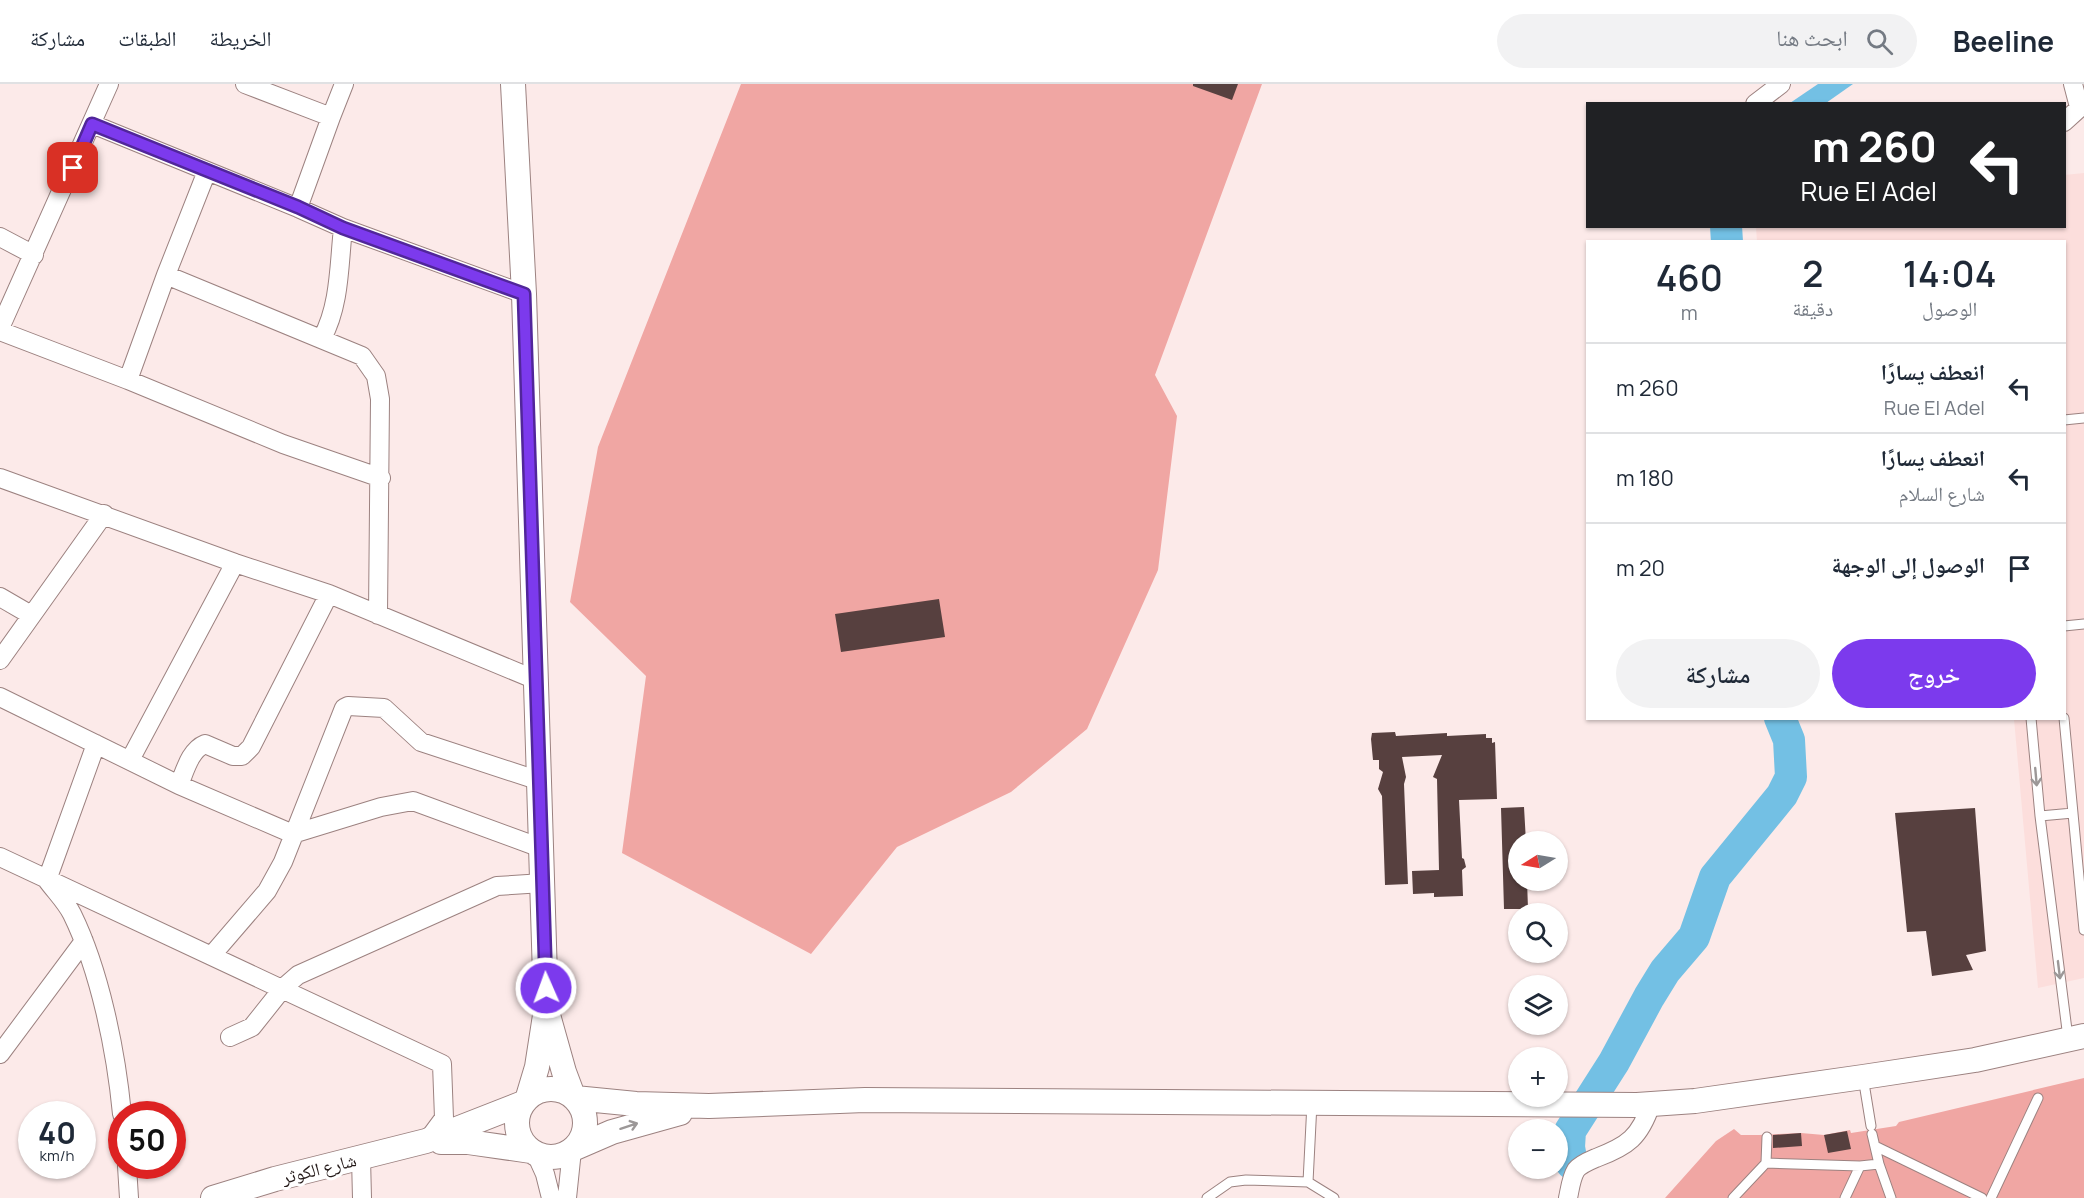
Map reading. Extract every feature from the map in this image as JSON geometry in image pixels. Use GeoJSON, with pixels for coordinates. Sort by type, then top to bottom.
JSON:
{"type":"FeatureCollection","features":[{"type":"Feature","properties":{"kind":"main road"},"geometry":{"type":"LineString","coordinates":[[513,84],[524,294],[546,1009],[537,1066],[517,1123],[524,1143],[534,1152]]}},
{"type":"Feature","properties":{"kind":"main road"},"geometry":{"type":"LineString","coordinates":[[546,1009],[564,1072],[574,1097],[582,1107],[585,1118],[585,1129],[574,1149]]}},
{"type":"Feature","properties":{"kind":"main road"},"geometry":{"type":"LineString","coordinates":[[426,1142],[526,1100],[536,1092],[555,1089],[574,1097],[636,1104],[709,1106],[865,1100],[1549,1106],[1644,1104],[1695,1101],[1975,1060],[2076,1037]]}},
{"type":"Feature","properties":{"kind":"main road"},"geometry":{"type":"LineString","coordinates":[[426,1142],[468,1142],[555,1157],[612,1132],[642,1122],[709,1106]]}},
{"type":"Feature","properties":{"kind":"main road","name":"شارع الكوثر"},"geometry":{"type":"LineString","coordinates":[[213,1198],[275,1179],[426,1142]]}},
{"type":"Feature","properties":{"kind":"street"},"geometry":{"type":"LineString","coordinates":[[109,84],[0,330],[283,444],[381,478]]}},
{"type":"Feature","properties":{"kind":"street"},"geometry":{"type":"LineString","coordinates":[[245,84],[331,117]]}},
{"type":"Feature","properties":{"kind":"street"},"geometry":{"type":"LineString","coordinates":[[298,207],[344,84]]}},
{"type":"Feature","properties":{"kind":"street"},"geometry":{"type":"LineString","coordinates":[[1758,102],[1781,84]]}},
{"type":"Feature","properties":{"kind":"street"},"geometry":{"type":"LineString","coordinates":[[2066,120],[2082,105],[2073,84]]}},
{"type":"Feature","properties":{"kind":"street"},"geometry":{"type":"LineString","coordinates":[[92,124],[298,207],[343,228],[524,294]]}},
{"type":"Feature","properties":{"kind":"street"},"geometry":{"type":"LineString","coordinates":[[128,380],[166,274],[207,171]]}},
{"type":"Feature","properties":{"kind":"street"},"geometry":{"type":"LineString","coordinates":[[322,338],[330,325],[335,304],[343,228]]}},
{"type":"Feature","properties":{"kind":"street"},"geometry":{"type":"LineString","coordinates":[[0,237],[34,255]]}},
{"type":"Feature","properties":{"kind":"street"},"geometry":{"type":"LineString","coordinates":[[166,274],[362,356],[376,376],[380,399],[381,478],[378,615]]}},
{"type":"Feature","properties":{"kind":"street"},"geometry":{"type":"LineString","coordinates":[[0,478],[235,563],[329,594],[536,680]]}},
{"type":"Feature","properties":{"kind":"street"},"geometry":{"type":"LineString","coordinates":[[0,660],[104,514]]}},
{"type":"Feature","properties":{"kind":"street"},"geometry":{"type":"LineString","coordinates":[[130,760],[235,563]]}},
{"type":"Feature","properties":{"kind":"street"},"geometry":{"type":"LineString","coordinates":[[179,785],[195,749],[201,745],[205,744],[232,756],[242,756],[251,747],[329,594]]}},
{"type":"Feature","properties":{"kind":"street"},"geometry":{"type":"LineString","coordinates":[[0,597],[32,615]]}},
{"type":"Feature","properties":{"kind":"street"},"geometry":{"type":"LineString","coordinates":[[0,697],[179,785],[293,834],[381,807],[413,801],[541,848]]}},
{"type":"Feature","properties":{"kind":"street"},"geometry":{"type":"LineString","coordinates":[[212,955],[267,891],[283,862],[344,708],[348,706],[384,708],[421,742],[540,781]]}},
{"type":"Feature","properties":{"kind":"street"},"geometry":{"type":"LineString","coordinates":[[47,880],[96,744]]}},
{"type":"Feature","properties":{"kind":"street"},"geometry":{"type":"LineString","coordinates":[[0,857],[442,1064],[444,1118],[426,1142]]}},
{"type":"Feature","properties":{"kind":"street"},"geometry":{"type":"LineString","coordinates":[[47,880],[70,911],[84,941],[100,994],[121,1101]]}},
{"type":"Feature","properties":{"kind":"street"},"geometry":{"type":"LineString","coordinates":[[230,1037],[252,1027],[283,988],[298,975],[497,886],[543,883]]}},
{"type":"Feature","properties":{"kind":"street"},"geometry":{"type":"LineString","coordinates":[[0,1054],[84,941]]}},
{"type":"Feature","properties":{"kind":"street"},"geometry":{"type":"LineString","coordinates":[[1568,1198],[1576,1170],[1584,1163],[1619,1150],[1636,1136],[1644,1124],[1644,1104]]}},
{"type":"Feature","properties":{"kind":"street"},"geometry":{"type":"LineString","coordinates":[[567,1198],[574,1149]]}},
{"type":"Feature","properties":{"kind":"street"},"geometry":{"type":"LineString","coordinates":[[534,1152],[545,1174],[551,1198]]}},
{"type":"Feature","properties":{"kind":"street"},"geometry":{"type":"LineString","coordinates":[[361,1158],[362,1198]]}},
{"type":"Feature","properties":{"kind":"street"},"geometry":{"type":"LineString","coordinates":[[128,1179],[129,1198]]}},
{"type":"Feature","properties":{"kind":"lane"},"geometry":{"type":"LineString","coordinates":[[2066,420],[2084,418]]}},
{"type":"Feature","properties":{"kind":"lane"},"geometry":{"type":"LineString","coordinates":[[2066,626],[2084,624]]}},
{"type":"Feature","properties":{"kind":"lane"},"geometry":{"type":"LineString","coordinates":[[2031,720],[2040,816],[2076,1037]]}},
{"type":"Feature","properties":{"kind":"lane"},"geometry":{"type":"LineString","coordinates":[[2064,720],[2084,930]]}},
{"type":"Feature","properties":{"kind":"lane"},"geometry":{"type":"LineString","coordinates":[[2040,816],[2073,813]]}},
{"type":"Feature","properties":{"kind":"lane"},"geometry":{"type":"LineString","coordinates":[[1863,1077],[1879,1164],[1891,1198]]}},
{"type":"Feature","properties":{"kind":"lane"},"geometry":{"type":"LineString","coordinates":[[1991,1198],[2038,1098]]}},
{"type":"Feature","properties":{"kind":"lane"},"geometry":{"type":"LineString","coordinates":[[1308,1182],[1312,1103]]}},
{"type":"Feature","properties":{"kind":"lane"},"geometry":{"type":"LineString","coordinates":[[1732,1198],[1766,1163],[1767,1137]]}},
{"type":"Feature","properties":{"kind":"lane"},"geometry":{"type":"LineString","coordinates":[[1875,1146],[1982,1198]]}},
{"type":"Feature","properties":{"kind":"lane"},"geometry":{"type":"LineString","coordinates":[[1766,1163],[1860,1166],[1879,1164]]}},
{"type":"Feature","properties":{"kind":"lane"},"geometry":{"type":"LineString","coordinates":[[1845,1198],[1860,1166]]}},
{"type":"Feature","properties":{"kind":"lane"},"geometry":{"type":"LineString","coordinates":[[1207,1198],[1230,1182],[1246,1180],[1308,1182],[1334,1198]]}},
{"type":"Feature","properties":{"kind":"shaded area"},"geometry":{"type":"Polygon","coordinates":[[[741,84],[1262,84],[1155,375],[1177,416],[1158,570],[1087,729],[1011,792],[897,847],[811,954],[622,853],[646,676],[570,602],[598,447],[741,84]]]}},
{"type":"Feature","properties":{"kind":"shaded area"},"geometry":{"type":"Polygon","coordinates":[[[2084,173],[2084,978],[2038,988],[2014,720],[2066,720],[2066,240],[1757,240],[1756,228],[2066,228],[2066,175],[2084,173]]]}},
{"type":"Feature","properties":{"kind":"shaded area"},"geometry":{"type":"Polygon","coordinates":[[[2084,1078],[2084,1198],[1665,1198],[1716,1141],[1734,1129],[1741,1135],[1801,1133],[1824,1135],[1850,1130],[1851,1133],[1896,1126],[1899,1122],[2084,1078]]]}},
{"type":"Feature","properties":{"kind":"water"},"geometry":{"type":"Polygon","coordinates":[[[1818,84],[1853,84],[1827,102],[1791,102],[1818,84]]]}},
{"type":"Feature","properties":{"kind":"building"},"geometry":{"type":"Polygon","coordinates":[[[1193,84],[1238,84],[1232,100],[1193,86],[1193,84]]]}},
{"type":"Feature","properties":{"kind":"building"},"geometry":{"type":"Polygon","coordinates":[[[939,599],[945,637],[841,652],[835,614],[939,599]]]}},
{"type":"Feature","properties":{"kind":"building"},"geometry":{"type":"Polygon","coordinates":[[[1395,732],[1396,736],[1447,733],[1447,736],[1486,734],[1486,738],[1492,738],[1492,743],[1495,742],[1497,799],[1459,800],[1462,858],[1466,867],[1462,870],[1463,896],[1434,897],[1434,893],[1413,894],[1412,871],[1439,870],[1437,779],[1433,777],[1442,755],[1402,757],[1406,777],[1404,784],[1408,884],[1385,885],[1382,796],[1378,789],[1383,772],[1379,769],[1379,760],[1373,760],[1371,739],[1372,733],[1395,732]]]}},
{"type":"Feature","properties":{"kind":"building"},"geometry":{"type":"Polygon","coordinates":[[[1524,807],[1525,831],[1508,831],[1508,891],[1527,891],[1528,903],[1508,903],[1508,909],[1504,909],[1501,808],[1524,807]]]}},
{"type":"Feature","properties":{"kind":"building"},"geometry":{"type":"Polygon","coordinates":[[[1975,808],[1986,951],[1966,955],[1973,970],[1932,976],[1926,931],[1907,932],[1895,813],[1975,808]]]}},
{"type":"Feature","properties":{"kind":"building"},"geometry":{"type":"Polygon","coordinates":[[[1847,1131],[1851,1149],[1828,1153],[1824,1135],[1847,1131]]]}},
{"type":"Feature","properties":{"kind":"building"},"geometry":{"type":"Polygon","coordinates":[[[1801,1133],[1802,1146],[1773,1148],[1773,1135],[1801,1133]]]}},
{"type":"Feature","properties":{"kind":"waterway"},"geometry":{"type":"LineString","coordinates":[[1726,228],[1727,240]]}},
{"type":"Feature","properties":{"kind":"waterway"},"geometry":{"type":"LineString","coordinates":[[1572,1164],[1569,1147],[1570,1131],[1614,1062],[1665,971],[1694,937],[1715,877],[1782,795],[1791,777],[1789,740],[1781,720]]}},
{"type":"Feature","properties":{"kind":"route"},"geometry":{"type":"LineString","coordinates":[[73,168],[92,124],[298,207],[343,228],[524,294],[546,988]]}}]}
